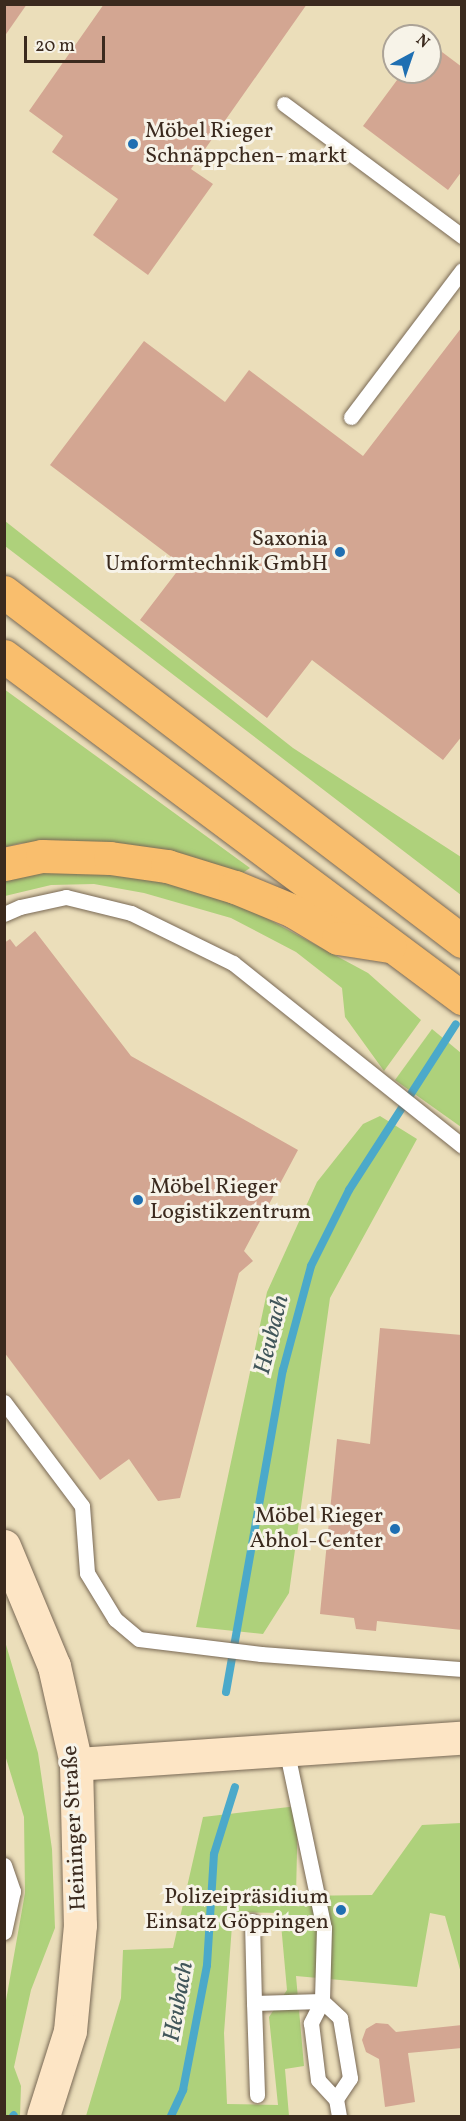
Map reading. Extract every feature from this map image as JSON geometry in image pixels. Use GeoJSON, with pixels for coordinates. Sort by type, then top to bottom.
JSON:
{"type":"FeatureCollection","features":[{"type":"Feature","properties":{"kind":"highway"},"geometry":{"type":"LineString","coordinates":[[4,592],[462,941]]}},
{"type":"Feature","properties":{"kind":"highway"},"geometry":{"type":"LineString","coordinates":[[4,656],[462,998]]}},
{"type":"Feature","properties":{"kind":"highway"},"geometry":{"type":"LineString","coordinates":[[4,864],[42,856],[110,858],[167,866],[235,887],[293,911],[338,938],[393,947]]}},
{"type":"Feature","properties":{"kind":"main road","name":"Heininger Straße"},"geometry":{"type":"LineString","coordinates":[[4,1546],[54,1666],[76,1764],[80,1925],[70,2031],[43,2116]]}},
{"type":"Feature","properties":{"kind":"main road"},"geometry":{"type":"LineString","coordinates":[[76,1764],[287,1753],[462,1738]]}},
{"type":"Feature","properties":{"kind":"lane"},"geometry":{"type":"LineString","coordinates":[[284,104],[462,236]]}},
{"type":"Feature","properties":{"kind":"lane"},"geometry":{"type":"LineString","coordinates":[[351,417],[462,270]]}},
{"type":"Feature","properties":{"kind":"lane"},"geometry":{"type":"LineString","coordinates":[[4,914],[20,907],[66,897],[131,913],[233,963],[462,1146]]}},
{"type":"Feature","properties":{"kind":"lane"},"geometry":{"type":"LineString","coordinates":[[4,1402],[82,1506],[87,1573],[115,1619],[139,1639],[261,1654],[462,1668]]}},
{"type":"Feature","properties":{"kind":"lane"},"geometry":{"type":"LineString","coordinates":[[287,1753],[324,1928],[322,2001],[311,2023],[318,2080],[336,2099],[339,2116]]}},
{"type":"Feature","properties":{"kind":"lane"},"geometry":{"type":"LineString","coordinates":[[4,1865],[13,1891],[4,1932]]}},
{"type":"Feature","properties":{"kind":"lane"},"geometry":{"type":"LineString","coordinates":[[252,1921],[257,2095]]}},
{"type":"Feature","properties":{"kind":"lane"},"geometry":{"type":"LineString","coordinates":[[254,2002],[322,2001],[340,2018],[350,2078],[336,2099]]}},
{"type":"Feature","properties":{"kind":"green space"},"geometry":{"type":"Polygon","coordinates":[[[5,521],[293,748],[461,857],[461,895],[5,546],[5,521]]]}},
{"type":"Feature","properties":{"kind":"green space"},"geometry":{"type":"Polygon","coordinates":[[[4,689],[250,868],[241,874],[101,844],[21,843],[5,847],[4,689]]]}},
{"type":"Feature","properties":{"kind":"green space"},"geometry":{"type":"Polygon","coordinates":[[[70,869],[134,871],[218,892],[368,973],[421,1020],[384,1071],[345,1017],[342,988],[296,952],[231,918],[144,893],[94,884],[51,885],[5,896],[5,876],[70,869]]]}},
{"type":"Feature","properties":{"kind":"green space"},"geometry":{"type":"Polygon","coordinates":[[[432,1029],[461,1053],[461,1127],[395,1080],[432,1029]]]}},
{"type":"Feature","properties":{"kind":"green space"},"geometry":{"type":"Polygon","coordinates":[[[380,1116],[417,1139],[330,1298],[289,1593],[263,1634],[196,1627],[267,1292],[317,1182],[363,1124],[380,1116]]]}},
{"type":"Feature","properties":{"kind":"green space"},"geometry":{"type":"Polygon","coordinates":[[[4,1638],[38,1753],[52,1849],[55,1928],[31,1990],[14,2067],[21,2086],[20,2116],[4,2116],[5,2006],[25,1893],[24,1817],[5,1755],[4,1638]]]}},
{"type":"Feature","properties":{"kind":"green space"},"geometry":{"type":"Polygon","coordinates":[[[298,1806],[296,1896],[372,1895],[422,1825],[461,1823],[461,1973],[445,1916],[430,1913],[417,1987],[296,1976],[304,2066],[285,2069],[289,2116],[86,2116],[121,1998],[123,1950],[173,1948],[203,1817],[298,1806]],[[233,1912],[224,2033],[227,2104],[278,2105],[269,2017],[287,1990],[280,1913],[233,1912]]]}},
{"type":"Feature","properties":{"kind":"building"},"geometry":{"type":"Polygon","coordinates":[[[4,4],[27,4],[4,37],[4,4]]]}},
{"type":"Feature","properties":{"kind":"building","name":"Möbel Rieger Schnäppchen- markt"},"geometry":{"type":"Polygon","coordinates":[[[104,4],[307,4],[191,169],[213,184],[148,275],[93,235],[118,199],[52,152],[63,136],[29,111],[104,4]]]}},
{"type":"Feature","properties":{"kind":"building"},"geometry":{"type":"Polygon","coordinates":[[[442,52],[462,67],[462,171],[448,190],[363,126],[394,84],[442,84],[442,52]]]}},
{"type":"Feature","properties":{"kind":"building","name":"Saxonia Umformtechnik GmbH"},"geometry":{"type":"Polygon","coordinates":[[[462,327],[462,736],[443,760],[312,660],[267,718],[140,620],[182,565],[50,465],[144,341],[225,402],[249,370],[363,456],[462,327]]]}},
{"type":"Feature","properties":{"kind":"building","name":"Möbel Rieger Logistikzentrum"},"geometry":{"type":"Polygon","coordinates":[[[35,931],[131,1056],[298,1150],[244,1251],[253,1261],[239,1273],[180,1498],[158,1501],[129,1459],[100,1480],[4,1352],[4,943],[10,939],[16,947],[35,931]]]}},
{"type":"Feature","properties":{"kind":"building","name":"Möbel Rieger Abhol-Center"},"geometry":{"type":"Polygon","coordinates":[[[380,1328],[462,1335],[462,1630],[377,1621],[376,1631],[356,1629],[354,1618],[320,1614],[337,1439],[370,1444],[380,1328]]]}},
{"type":"Feature","properties":{"kind":"building"},"geometry":{"type":"Polygon","coordinates":[[[376,2023],[388,2024],[396,2032],[462,2025],[462,2048],[408,2053],[415,2102],[385,2107],[379,2059],[366,2052],[362,2040],[366,2029],[376,2023]]]}},
{"type":"Feature","properties":{"kind":"waterway","name":"Heubach"},"geometry":{"type":"LineString","coordinates":[[226,1692],[283,1370],[311,1266],[349,1190],[456,1024]]}},
{"type":"Feature","properties":{"kind":"waterway","name":"Heubach"},"geometry":{"type":"LineString","coordinates":[[171,2116],[183,2090],[207,1965],[214,1854],[235,1787]]}},
{"type":"Feature","properties":{"kind":"place","name":"Möbel Rieger Schnäppchen- markt"},"geometry":{"type":"Point","coordinates":[133,144]}},
{"type":"Feature","properties":{"kind":"place","name":"Saxonia Umformtechnik GmbH"},"geometry":{"type":"Point","coordinates":[340,552]}},
{"type":"Feature","properties":{"kind":"place","name":"Möbel Rieger Logistikzentrum"},"geometry":{"type":"Point","coordinates":[138,1200]}},
{"type":"Feature","properties":{"kind":"place","name":"Möbel Rieger Abhol-Center"},"geometry":{"type":"Point","coordinates":[395,1529]}},
{"type":"Feature","properties":{"kind":"place","name":"Polizeipräsidium Einsatz Göppingen"},"geometry":{"type":"Point","coordinates":[341,1910]}}]}
